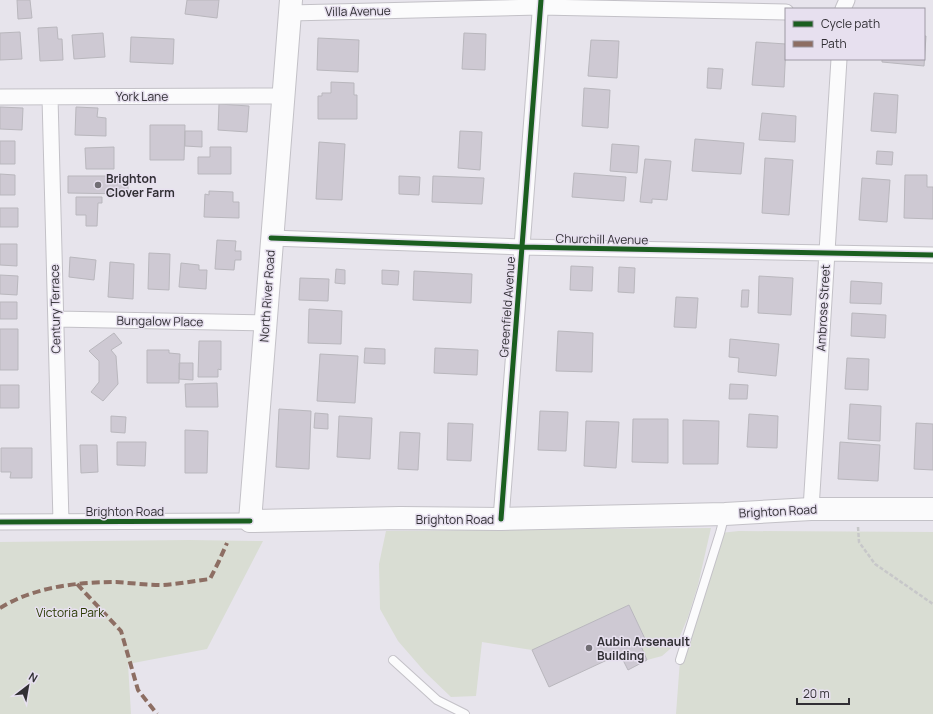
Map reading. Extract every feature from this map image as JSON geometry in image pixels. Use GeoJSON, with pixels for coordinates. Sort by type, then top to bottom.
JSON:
{"type":"FeatureCollection","features":[{"type":"Feature","properties":{"kind":"main road","name":"North River Road"},"geometry":{"type":"LineString","coordinates":[[250,521],[291,7]]}},
{"type":"Feature","properties":{"kind":"main road","name":"Brighton Road"},"geometry":{"type":"LineString","coordinates":[[250,521],[400,518],[501,519],[725,514],[811,509],[933,509]]}},
{"type":"Feature","properties":{"kind":"street","name":"Villa Avenue"},"geometry":{"type":"LineString","coordinates":[[291,7],[541,3],[785,12]]}},
{"type":"Feature","properties":{"kind":"street","name":"Greenfield Avenue"},"geometry":{"type":"LineString","coordinates":[[501,519],[541,3]]}},
{"type":"Feature","properties":{"kind":"street","name":"Ambrose Street"},"geometry":{"type":"LineString","coordinates":[[811,509],[838,60]]}},
{"type":"Feature","properties":{"kind":"street","name":"York Lane"},"geometry":{"type":"LineString","coordinates":[[0,97],[283,96]]}},
{"type":"Feature","properties":{"kind":"street","name":"Century Terrace"},"geometry":{"type":"LineString","coordinates":[[50,97],[61,522]]}},
{"type":"Feature","properties":{"kind":"street","name":"Churchill Avenue"},"geometry":{"type":"LineString","coordinates":[[272,238],[521,247],[933,255]]}},
{"type":"Feature","properties":{"kind":"street","name":"Bungalow Place"},"geometry":{"type":"LineString","coordinates":[[56,319],[265,323]]}},
{"type":"Feature","properties":{"kind":"street","name":"Brighton Road"},"geometry":{"type":"LineString","coordinates":[[0,522],[250,521]]}},
{"type":"Feature","properties":{"kind":"lane"},"geometry":{"type":"LineString","coordinates":[[680,660],[725,514]]}},
{"type":"Feature","properties":{"kind":"lane"},"geometry":{"type":"LineString","coordinates":[[393,660],[437,700],[465,714]]}},
{"type":"Feature","properties":{"kind":"path"},"geometry":{"type":"LineString","coordinates":[[858,509],[859,542],[875,564],[933,604]]}},
{"type":"Feature","properties":{"kind":"green space"},"geometry":{"type":"Polygon","coordinates":[[[711,528],[698,585],[688,617],[677,643],[662,656],[647,660],[641,646],[647,642],[629,605],[532,650],[482,642],[476,696],[451,697],[425,672],[398,641],[380,609],[379,564],[386,531],[711,528]]]}},
{"type":"Feature","properties":{"kind":"green space"},"geometry":{"type":"Polygon","coordinates":[[[739,531],[933,532],[933,714],[676,714],[680,660],[720,533],[739,531]]]}},
{"type":"Feature","properties":{"kind":"green space","name":"Victoria Park"},"geometry":{"type":"Polygon","coordinates":[[[189,540],[263,541],[207,649],[128,664],[131,714],[0,714],[0,542],[189,540]]]}},
{"type":"Feature","properties":{"kind":"building"},"geometry":{"type":"Polygon","coordinates":[[[17,0],[30,0],[32,18],[18,19],[17,0]]]}},
{"type":"Feature","properties":{"kind":"building"},"geometry":{"type":"Polygon","coordinates":[[[187,0],[219,0],[217,18],[185,14],[187,0]]]}},
{"type":"Feature","properties":{"kind":"building"},"geometry":{"type":"Polygon","coordinates":[[[57,27],[58,39],[62,39],[63,60],[40,61],[38,28],[57,27]]]}},
{"type":"Feature","properties":{"kind":"building"},"geometry":{"type":"Polygon","coordinates":[[[20,32],[22,59],[0,60],[0,33],[20,32]]]}},
{"type":"Feature","properties":{"kind":"building"},"geometry":{"type":"Polygon","coordinates":[[[103,33],[105,57],[74,59],[72,35],[103,33]]]}},
{"type":"Feature","properties":{"kind":"building"},"geometry":{"type":"Polygon","coordinates":[[[464,33],[486,34],[485,70],[462,69],[464,33]]]}},
{"type":"Feature","properties":{"kind":"building"},"geometry":{"type":"Polygon","coordinates":[[[131,37],[174,39],[173,64],[130,62],[131,37]]]}},
{"type":"Feature","properties":{"kind":"building"},"geometry":{"type":"Polygon","coordinates":[[[318,38],[359,40],[358,72],[317,70],[318,38]]]}},
{"type":"Feature","properties":{"kind":"building"},"geometry":{"type":"Polygon","coordinates":[[[591,40],[619,41],[617,78],[588,76],[591,40]]]}},
{"type":"Feature","properties":{"kind":"building"},"geometry":{"type":"Polygon","coordinates":[[[756,42],[785,44],[784,87],[752,85],[756,42]]]}},
{"type":"Feature","properties":{"kind":"building"},"geometry":{"type":"Polygon","coordinates":[[[882,60],[924,60],[924,66],[882,62],[882,60]]]}},
{"type":"Feature","properties":{"kind":"building"},"geometry":{"type":"Polygon","coordinates":[[[708,68],[723,69],[721,89],[707,88],[708,68]]]}},
{"type":"Feature","properties":{"kind":"building"},"geometry":{"type":"Polygon","coordinates":[[[331,82],[354,83],[354,95],[357,95],[357,119],[318,119],[318,96],[322,96],[322,93],[331,93],[331,82]]]}},
{"type":"Feature","properties":{"kind":"building"},"geometry":{"type":"Polygon","coordinates":[[[584,88],[610,90],[608,128],[582,126],[584,88]]]}},
{"type":"Feature","properties":{"kind":"building"},"geometry":{"type":"Polygon","coordinates":[[[874,93],[898,95],[896,133],[871,131],[874,93]]]}},
{"type":"Feature","properties":{"kind":"building"},"geometry":{"type":"Polygon","coordinates":[[[219,104],[249,106],[247,132],[218,130],[219,104]]]}},
{"type":"Feature","properties":{"kind":"building"},"geometry":{"type":"Polygon","coordinates":[[[0,107],[23,108],[22,130],[0,129],[0,107]]]}},
{"type":"Feature","properties":{"kind":"building"},"geometry":{"type":"Polygon","coordinates":[[[76,107],[98,108],[97,117],[106,118],[106,136],[75,135],[76,107]]]}},
{"type":"Feature","properties":{"kind":"building"},"geometry":{"type":"Polygon","coordinates":[[[762,113],[796,116],[795,142],[759,140],[762,113]]]}},
{"type":"Feature","properties":{"kind":"building"},"geometry":{"type":"Polygon","coordinates":[[[150,125],[185,125],[184,160],[150,160],[150,125]]]}},
{"type":"Feature","properties":{"kind":"building"},"geometry":{"type":"Polygon","coordinates":[[[185,131],[202,131],[202,147],[185,146],[185,131]]]}},
{"type":"Feature","properties":{"kind":"building"},"geometry":{"type":"Polygon","coordinates":[[[460,131],[482,132],[480,170],[458,168],[460,131]]]}},
{"type":"Feature","properties":{"kind":"building"},"geometry":{"type":"Polygon","coordinates":[[[695,139],[744,143],[741,174],[692,171],[695,139]]]}},
{"type":"Feature","properties":{"kind":"building"},"geometry":{"type":"Polygon","coordinates":[[[0,141],[15,141],[15,164],[0,164],[0,141]]]}},
{"type":"Feature","properties":{"kind":"building"},"geometry":{"type":"Polygon","coordinates":[[[319,142],[345,144],[342,200],[316,199],[319,142]]]}},
{"type":"Feature","properties":{"kind":"building"},"geometry":{"type":"Polygon","coordinates":[[[612,144],[639,146],[637,173],[610,171],[612,144]]]}},
{"type":"Feature","properties":{"kind":"building"},"geometry":{"type":"Polygon","coordinates":[[[114,147],[114,169],[86,169],[85,148],[114,147]]]}},
{"type":"Feature","properties":{"kind":"building"},"geometry":{"type":"Polygon","coordinates":[[[210,147],[231,147],[231,174],[198,174],[198,157],[210,157],[210,147]]]}},
{"type":"Feature","properties":{"kind":"building"},"geometry":{"type":"Polygon","coordinates":[[[877,151],[893,152],[892,165],[876,164],[877,151]]]}},
{"type":"Feature","properties":{"kind":"building"},"geometry":{"type":"Polygon","coordinates":[[[765,158],[793,160],[789,215],[762,213],[765,158]]]}},
{"type":"Feature","properties":{"kind":"building"},"geometry":{"type":"Polygon","coordinates":[[[645,159],[671,161],[667,200],[652,199],[652,203],[640,202],[645,159]]]}},
{"type":"Feature","properties":{"kind":"building"},"geometry":{"type":"Polygon","coordinates":[[[574,173],[626,177],[624,201],[572,197],[574,173]]]}},
{"type":"Feature","properties":{"kind":"building"},"geometry":{"type":"Polygon","coordinates":[[[0,174],[15,175],[15,195],[0,195],[0,174]]]}},
{"type":"Feature","properties":{"kind":"building"},"geometry":{"type":"Polygon","coordinates":[[[905,175],[927,175],[927,187],[933,187],[933,219],[904,218],[905,175]]]}},
{"type":"Feature","properties":{"kind":"building","name":"Brighton Clover Farm"},"geometry":{"type":"Polygon","coordinates":[[[68,176],[128,176],[128,194],[68,193],[68,176]]]}},
{"type":"Feature","properties":{"kind":"building"},"geometry":{"type":"Polygon","coordinates":[[[399,176],[420,177],[419,195],[399,194],[399,176]]]}},
{"type":"Feature","properties":{"kind":"building"},"geometry":{"type":"Polygon","coordinates":[[[433,176],[484,178],[482,204],[432,202],[433,176]]]}},
{"type":"Feature","properties":{"kind":"building"},"geometry":{"type":"Polygon","coordinates":[[[862,178],[890,180],[887,222],[859,220],[862,178]]]}},
{"type":"Feature","properties":{"kind":"building"},"geometry":{"type":"Polygon","coordinates":[[[209,191],[233,192],[233,202],[239,202],[239,218],[204,217],[205,194],[209,195],[209,191]]]}},
{"type":"Feature","properties":{"kind":"building"},"geometry":{"type":"Polygon","coordinates":[[[76,197],[102,197],[102,203],[98,203],[97,226],[86,226],[86,215],[76,215],[76,197]]]}},
{"type":"Feature","properties":{"kind":"building"},"geometry":{"type":"Polygon","coordinates":[[[0,208],[18,208],[18,227],[0,227],[0,208]]]}},
{"type":"Feature","properties":{"kind":"building"},"geometry":{"type":"Polygon","coordinates":[[[217,240],[236,241],[235,251],[241,251],[241,260],[235,260],[234,270],[215,269],[217,240]]]}},
{"type":"Feature","properties":{"kind":"building"},"geometry":{"type":"Polygon","coordinates":[[[0,244],[17,244],[17,266],[0,265],[0,244]]]}},
{"type":"Feature","properties":{"kind":"building"},"geometry":{"type":"Polygon","coordinates":[[[149,253],[170,254],[169,290],[148,289],[149,253]]]}},
{"type":"Feature","properties":{"kind":"building"},"geometry":{"type":"Polygon","coordinates":[[[70,257],[96,260],[94,280],[69,277],[70,257]]]}},
{"type":"Feature","properties":{"kind":"building"},"geometry":{"type":"Polygon","coordinates":[[[110,262],[134,264],[133,299],[108,297],[110,262]]]}},
{"type":"Feature","properties":{"kind":"building"},"geometry":{"type":"Polygon","coordinates":[[[181,263],[199,265],[199,270],[207,270],[206,289],[179,287],[181,263]]]}},
{"type":"Feature","properties":{"kind":"building"},"geometry":{"type":"Polygon","coordinates":[[[571,266],[593,267],[592,291],[570,290],[571,266]]]}},
{"type":"Feature","properties":{"kind":"building"},"geometry":{"type":"Polygon","coordinates":[[[619,267],[635,268],[634,293],[618,292],[619,267]]]}},
{"type":"Feature","properties":{"kind":"building"},"geometry":{"type":"Polygon","coordinates":[[[336,269],[345,270],[345,284],[335,283],[336,269]]]}},
{"type":"Feature","properties":{"kind":"building"},"geometry":{"type":"Polygon","coordinates":[[[382,270],[399,271],[398,285],[382,284],[382,270]]]}},
{"type":"Feature","properties":{"kind":"building"},"geometry":{"type":"Polygon","coordinates":[[[414,271],[472,274],[471,303],[413,300],[414,271]]]}},
{"type":"Feature","properties":{"kind":"building"},"geometry":{"type":"Polygon","coordinates":[[[0,275],[18,276],[17,295],[0,294],[0,275]]]}},
{"type":"Feature","properties":{"kind":"building"},"geometry":{"type":"Polygon","coordinates":[[[759,276],[793,278],[791,315],[758,313],[759,276]]]}},
{"type":"Feature","properties":{"kind":"building"},"geometry":{"type":"Polygon","coordinates":[[[300,278],[329,279],[328,301],[299,300],[300,278]]]}},
{"type":"Feature","properties":{"kind":"building"},"geometry":{"type":"Polygon","coordinates":[[[851,281],[882,283],[881,304],[850,303],[851,281]]]}},
{"type":"Feature","properties":{"kind":"building"},"geometry":{"type":"Polygon","coordinates":[[[742,290],[749,290],[748,307],[741,307],[742,290]]]}},
{"type":"Feature","properties":{"kind":"building"},"geometry":{"type":"Polygon","coordinates":[[[676,297],[698,298],[696,328],[674,327],[676,297]]]}},
{"type":"Feature","properties":{"kind":"building"},"geometry":{"type":"Polygon","coordinates":[[[0,302],[17,302],[17,319],[0,319],[0,302]]]}},
{"type":"Feature","properties":{"kind":"building"},"geometry":{"type":"Polygon","coordinates":[[[309,309],[342,311],[341,344],[308,343],[309,309]]]}},
{"type":"Feature","properties":{"kind":"building"},"geometry":{"type":"Polygon","coordinates":[[[852,313],[886,315],[885,338],[851,336],[852,313]]]}},
{"type":"Feature","properties":{"kind":"building"},"geometry":{"type":"Polygon","coordinates":[[[0,329],[18,329],[18,370],[0,370],[0,329]]]}},
{"type":"Feature","properties":{"kind":"building"},"geometry":{"type":"Polygon","coordinates":[[[558,331],[593,333],[592,372],[556,371],[558,331]]]}},
{"type":"Feature","properties":{"kind":"building"},"geometry":{"type":"Polygon","coordinates":[[[114,333],[122,343],[111,350],[116,356],[118,384],[103,401],[91,392],[99,382],[99,361],[89,351],[114,333]]]}},
{"type":"Feature","properties":{"kind":"building"},"geometry":{"type":"Polygon","coordinates":[[[730,339],[779,344],[776,376],[738,372],[739,358],[729,357],[730,339]]]}},
{"type":"Feature","properties":{"kind":"building"},"geometry":{"type":"Polygon","coordinates":[[[199,341],[221,341],[221,370],[218,369],[218,377],[198,377],[199,341]]]}},
{"type":"Feature","properties":{"kind":"building"},"geometry":{"type":"Polygon","coordinates":[[[365,348],[385,349],[385,364],[364,363],[365,348]]]}},
{"type":"Feature","properties":{"kind":"building"},"geometry":{"type":"Polygon","coordinates":[[[435,348],[478,350],[477,375],[434,373],[435,348]]]}},
{"type":"Feature","properties":{"kind":"building"},"geometry":{"type":"Polygon","coordinates":[[[147,350],[169,350],[169,353],[180,354],[179,383],[147,383],[147,350]]]}},
{"type":"Feature","properties":{"kind":"building"},"geometry":{"type":"Polygon","coordinates":[[[320,354],[358,356],[355,403],[317,401],[320,354]]]}},
{"type":"Feature","properties":{"kind":"building"},"geometry":{"type":"Polygon","coordinates":[[[847,358],[869,359],[868,390],[845,389],[847,358]]]}},
{"type":"Feature","properties":{"kind":"building"},"geometry":{"type":"Polygon","coordinates":[[[179,363],[193,363],[193,380],[179,379],[179,363]]]}},
{"type":"Feature","properties":{"kind":"building"},"geometry":{"type":"Polygon","coordinates":[[[217,383],[218,407],[186,407],[185,384],[217,383]]]}},
{"type":"Feature","properties":{"kind":"building"},"geometry":{"type":"Polygon","coordinates":[[[730,384],[748,385],[747,399],[729,399],[730,384]]]}},
{"type":"Feature","properties":{"kind":"building"},"geometry":{"type":"Polygon","coordinates":[[[0,385],[19,385],[19,408],[0,408],[0,385]]]}},
{"type":"Feature","properties":{"kind":"building"},"geometry":{"type":"Polygon","coordinates":[[[850,404],[881,406],[880,441],[848,439],[850,404]]]}},
{"type":"Feature","properties":{"kind":"building"},"geometry":{"type":"Polygon","coordinates":[[[279,409],[311,411],[309,469],[276,467],[279,409]]]}},
{"type":"Feature","properties":{"kind":"building"},"geometry":{"type":"Polygon","coordinates":[[[540,411],[568,412],[566,451],[538,450],[540,411]]]}},
{"type":"Feature","properties":{"kind":"building"},"geometry":{"type":"Polygon","coordinates":[[[315,413],[328,414],[328,429],[314,428],[315,413]]]}},
{"type":"Feature","properties":{"kind":"building"},"geometry":{"type":"Polygon","coordinates":[[[749,414],[778,416],[777,448],[747,447],[749,414]]]}},
{"type":"Feature","properties":{"kind":"building"},"geometry":{"type":"Polygon","coordinates":[[[111,416],[126,417],[125,433],[111,432],[111,416]]]}},
{"type":"Feature","properties":{"kind":"building"},"geometry":{"type":"Polygon","coordinates":[[[339,416],[372,418],[370,459],[337,457],[339,416]]]}},
{"type":"Feature","properties":{"kind":"building"},"geometry":{"type":"Polygon","coordinates":[[[633,419],[668,419],[668,463],[632,462],[633,419]]]}},
{"type":"Feature","properties":{"kind":"building"},"geometry":{"type":"Polygon","coordinates":[[[683,420],[719,421],[718,464],[683,464],[683,420]]]}},
{"type":"Feature","properties":{"kind":"building"},"geometry":{"type":"Polygon","coordinates":[[[586,421],[619,422],[616,468],[584,466],[586,421]]]}},
{"type":"Feature","properties":{"kind":"building"},"geometry":{"type":"Polygon","coordinates":[[[448,423],[473,424],[471,461],[447,460],[448,423]]]}},
{"type":"Feature","properties":{"kind":"building"},"geometry":{"type":"Polygon","coordinates":[[[916,423],[933,424],[933,470],[914,469],[916,423]]]}},
{"type":"Feature","properties":{"kind":"building"},"geometry":{"type":"Polygon","coordinates":[[[185,430],[208,431],[207,473],[185,473],[185,430]]]}},
{"type":"Feature","properties":{"kind":"building"},"geometry":{"type":"Polygon","coordinates":[[[400,432],[420,433],[418,470],[398,469],[400,432]]]}},
{"type":"Feature","properties":{"kind":"building"},"geometry":{"type":"Polygon","coordinates":[[[117,442],[146,442],[145,466],[117,465],[117,442]]]}},
{"type":"Feature","properties":{"kind":"building"},"geometry":{"type":"Polygon","coordinates":[[[840,442],[880,445],[878,481],[838,479],[840,442]]]}},
{"type":"Feature","properties":{"kind":"building"},"geometry":{"type":"Polygon","coordinates":[[[80,445],[97,445],[98,472],[81,473],[80,445]]]}},
{"type":"Feature","properties":{"kind":"building"},"geometry":{"type":"Polygon","coordinates":[[[1,448],[32,448],[32,478],[10,478],[11,472],[1,472],[1,448]]]}},
{"type":"Feature","properties":{"kind":"building","name":"Aubin Arsenault Building"},"geometry":{"type":"Polygon","coordinates":[[[629,605],[647,643],[641,646],[647,660],[628,670],[620,654],[549,687],[532,650],[629,605]]]}},
{"type":"Feature","properties":{"kind":"marked path"},"geometry":{"type":"LineString","coordinates":[[0,608],[27,595],[56,587],[86,583],[116,582],[162,585],[210,579],[227,543]]}},
{"type":"Feature","properties":{"kind":"marked path"},"geometry":{"type":"LineString","coordinates":[[77,584],[121,631],[138,690],[157,714]]}},
{"type":"Feature","properties":{"kind":"cycle path"},"geometry":{"type":"LineString","coordinates":[[501,519],[541,0]]}},
{"type":"Feature","properties":{"kind":"cycle path"},"geometry":{"type":"LineString","coordinates":[[271,238],[521,247],[933,255]]}},
{"type":"Feature","properties":{"kind":"cycle path"},"geometry":{"type":"LineString","coordinates":[[0,522],[250,521]]}},
{"type":"Feature","properties":{"kind":"place","name":"Brighton Clover Farm"},"geometry":{"type":"Point","coordinates":[98,185]}},
{"type":"Feature","properties":{"kind":"place","name":"Aubin Arsenault Building"},"geometry":{"type":"Point","coordinates":[589,648]}}]}
